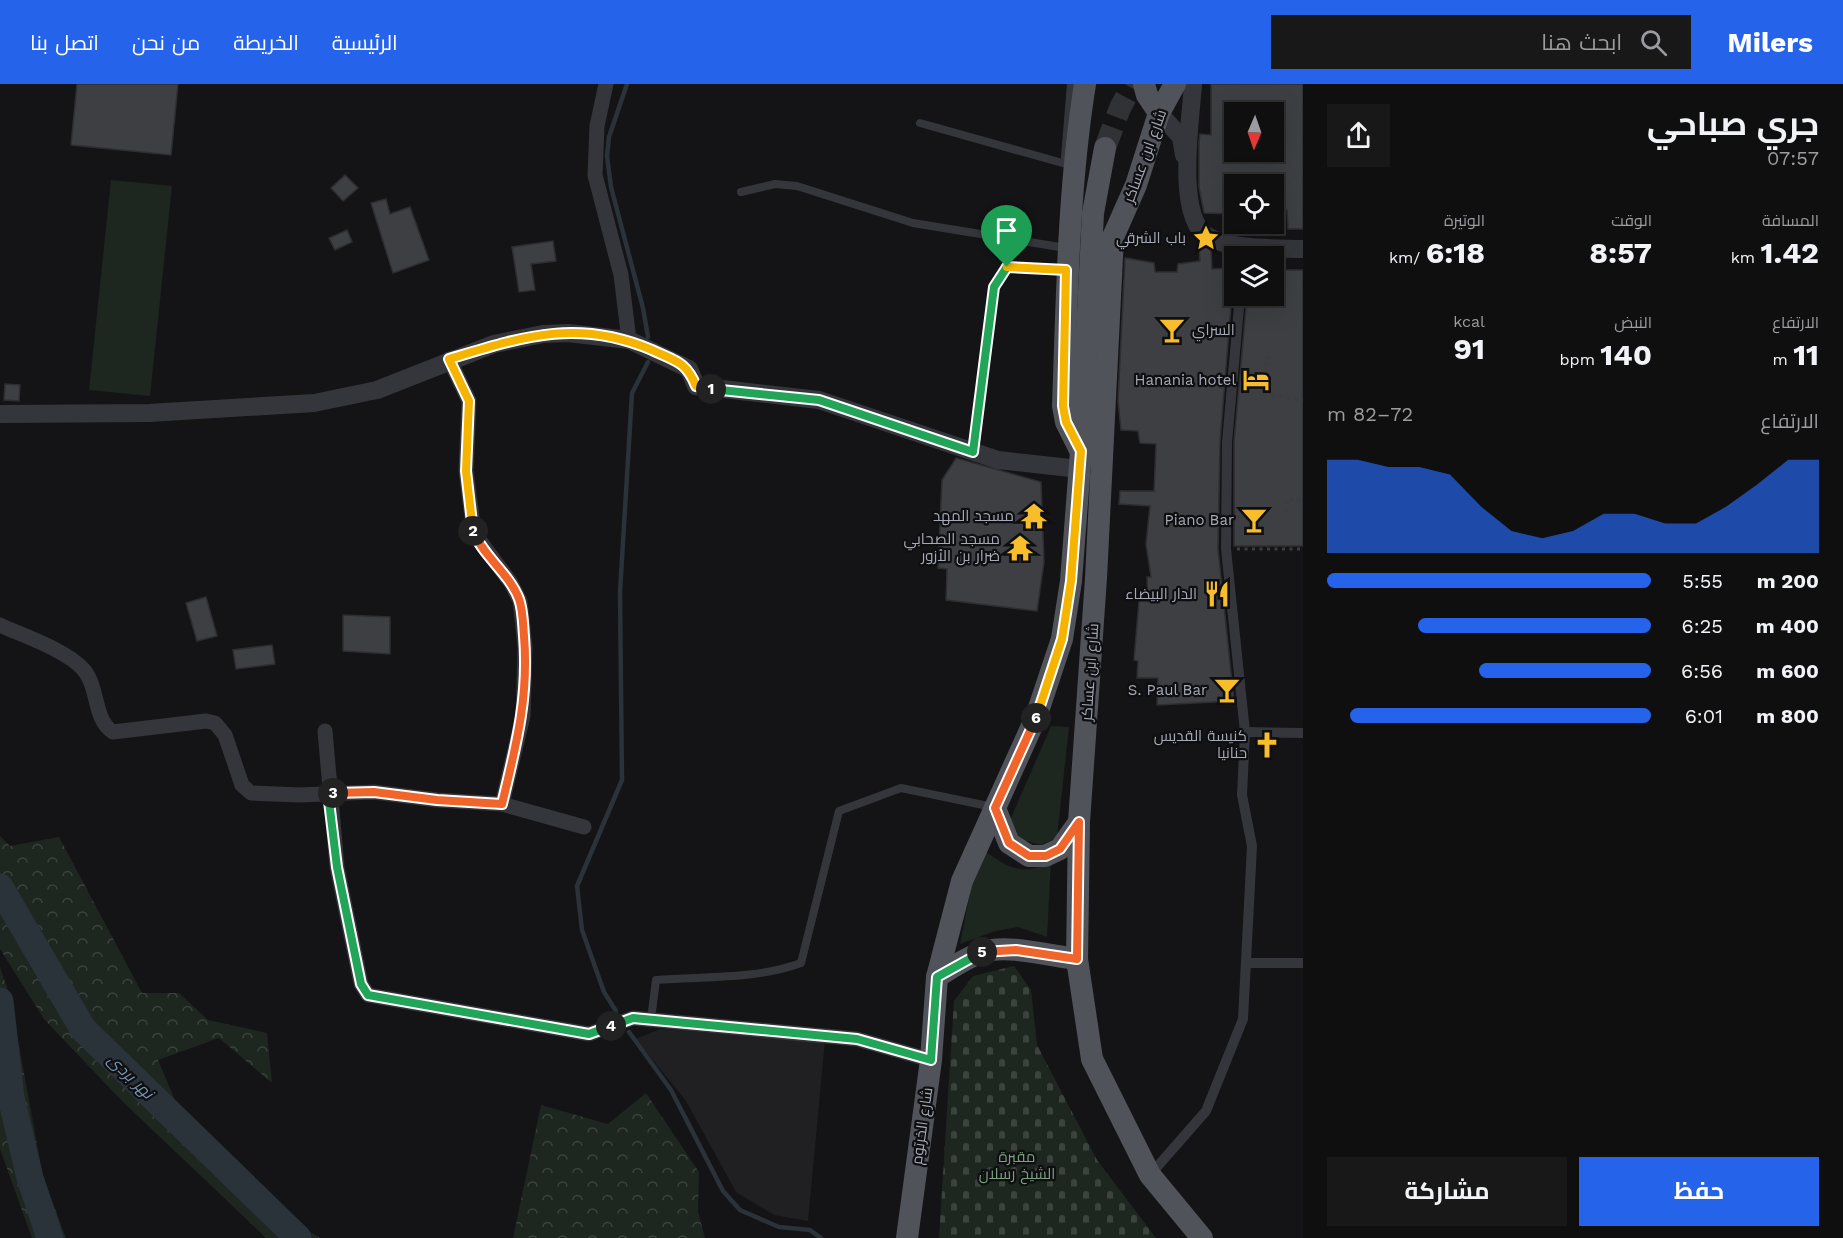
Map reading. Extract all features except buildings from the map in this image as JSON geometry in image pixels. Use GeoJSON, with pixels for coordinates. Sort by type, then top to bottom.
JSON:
{"type":"FeatureCollection","features":[{"type":"Feature","properties":{"kind":"main road"},"geometry":{"type":"LineString","coordinates":[[1080,460],[1066,422],[1063,406],[1067,259],[1079,89],[1098,84]]}},
{"type":"Feature","properties":{"kind":"main road","name":"شارع ابن عساكر"},"geometry":{"type":"LineString","coordinates":[[1175,84],[1146,94],[1136,184],[1113,237],[1096,578],[1079,822],[1077,959],[1092,1059],[1150,1175],[1202,1238]]}},
{"type":"Feature","properties":{"kind":"main road","name":"شارع ابن عساكر"},"geometry":{"type":"LineString","coordinates":[[937,977],[962,881],[1036,717],[1062,639],[1071,581],[1080,460],[1093,213],[1105,148]]}},
{"type":"Feature","properties":{"kind":"main road"},"geometry":{"type":"LineString","coordinates":[[995,808],[1009,843],[1029,856],[1046,856],[1060,849],[1079,822]]}},
{"type":"Feature","properties":{"kind":"main road"},"geometry":{"type":"LineString","coordinates":[[937,977],[991,950],[1016,950],[1077,959]]}},
{"type":"Feature","properties":{"kind":"main road","name":"شارع الخرتوم"},"geometry":{"type":"LineString","coordinates":[[907,1238],[931,1060],[937,977]]}},
{"type":"Feature","properties":{"kind":"street"},"geometry":{"type":"LineString","coordinates":[[606,84],[597,126],[595,175],[621,275],[629,340]]}},
{"type":"Feature","properties":{"kind":"street"},"geometry":{"type":"LineString","coordinates":[[1187,165],[1193,84]]}},
{"type":"Feature","properties":{"kind":"street"},"geometry":{"type":"LineString","coordinates":[[1146,94],[1181,137],[1187,165],[1191,214],[1198,228],[1208,237],[1230,246]]}},
{"type":"Feature","properties":{"kind":"street"},"geometry":{"type":"LineString","coordinates":[[1284,250],[1303,249]]}},
{"type":"Feature","properties":{"kind":"street"},"geometry":{"type":"LineString","coordinates":[[1150,1175],[1206,1111],[1242,1019],[1251,846],[1242,795],[1245,732],[1226,549],[1227,442],[1239,306]]}},
{"type":"Feature","properties":{"kind":"street"},"geometry":{"type":"LineString","coordinates":[[0,414],[149,413],[314,402],[378,390],[449,359],[515,338],[543,334],[595,334],[629,340],[689,369],[696,386],[819,400],[973,452],[1023,465],[1080,460]]}},
{"type":"Feature","properties":{"kind":"street"},"geometry":{"type":"LineString","coordinates":[[449,359],[469,401],[466,471],[474,533],[511,584],[520,601],[525,648],[523,716],[502,804]]}},
{"type":"Feature","properties":{"kind":"street"},"geometry":{"type":"LineString","coordinates":[[0,625],[64,655],[83,669],[90,679],[103,723],[113,732],[206,721],[215,723],[225,735],[242,785],[251,793],[268,795],[374,792],[437,800],[502,804],[584,827]]}},
{"type":"Feature","properties":{"kind":"street"},"geometry":{"type":"LineString","coordinates":[[325,731],[328,793],[337,867],[361,984],[368,995],[589,1034],[633,1018],[651,1019],[857,1039],[931,1060]]}},
{"type":"Feature","properties":{"kind":"street"},"geometry":{"type":"LineString","coordinates":[[1245,732],[1303,734]]}},
{"type":"Feature","properties":{"kind":"street"},"geometry":{"type":"LineString","coordinates":[[1246,963],[1303,963]]}},
{"type":"Feature","properties":{"kind":"lane"},"geometry":{"type":"LineString","coordinates":[[1071,187],[1066,164],[1079,89]]}},
{"type":"Feature","properties":{"kind":"lane"},"geometry":{"type":"LineString","coordinates":[[920,123],[1066,164]]}},
{"type":"Feature","properties":{"kind":"lane"},"geometry":{"type":"LineString","coordinates":[[741,192],[775,184],[797,186],[913,223],[1067,259]]}},
{"type":"Feature","properties":{"kind":"lane"},"geometry":{"type":"LineString","coordinates":[[973,452],[994,287],[1007,267],[1067,259]]}},
{"type":"Feature","properties":{"kind":"lane"},"geometry":{"type":"LineString","coordinates":[[651,1019],[656,980],[777,972],[801,963],[839,811],[901,788],[995,808]]}},
{"type":"Feature","properties":{"kind":"path"},"geometry":{"type":"LineString","coordinates":[[1267,356],[1265,394],[1303,400]]}},
{"type":"Feature","properties":{"kind":"path"},"geometry":{"type":"LineString","coordinates":[[1286,512],[1288,499],[1303,500]]}},
{"type":"Feature","properties":{"kind":"path"},"geometry":{"type":"LineString","coordinates":[[1226,549],[1303,549]]}},
{"type":"Feature","properties":{"kind":"shaded area"},"geometry":{"type":"Polygon","coordinates":[[[660,1029],[825,1040],[808,1221],[774,1215],[736,1192],[686,1101],[636,1039],[660,1029]]]}},
{"type":"Feature","properties":{"kind":"green space"},"geometry":{"type":"Polygon","coordinates":[[[111,180],[172,186],[150,396],[89,390],[111,180]]]}},
{"type":"Feature","properties":{"kind":"green space"},"geometry":{"type":"Polygon","coordinates":[[[1051,726],[1069,727],[1057,837],[1041,845],[1019,839],[1007,827],[1051,726]]]}},
{"type":"Feature","properties":{"kind":"green space"},"geometry":{"type":"Polygon","coordinates":[[[0,836],[10,846],[59,837],[142,993],[179,993],[208,1020],[267,1033],[272,1083],[219,1038],[158,1060],[180,1112],[227,1152],[290,1220],[320,1238],[267,1238],[263,1235],[120,1099],[44,1019],[0,949],[0,836]]]}},
{"type":"Feature","properties":{"kind":"green space"},"geometry":{"type":"Polygon","coordinates":[[[979,847],[1005,864],[1022,869],[1040,867],[1051,861],[1047,937],[1018,927],[995,931],[960,944],[979,847]]]}},
{"type":"Feature","properties":{"kind":"green space","name":"مقبرة الشيخ رسلان"},"geometry":{"type":"Polygon","coordinates":[[[1014,966],[1031,990],[1037,1045],[1097,1160],[1156,1238],[939,1238],[954,1001],[973,976],[1014,966]]]}},
{"type":"Feature","properties":{"kind":"green space"},"geometry":{"type":"Polygon","coordinates":[[[0,967],[10,997],[43,1177],[66,1238],[32,1238],[0,1149],[0,967]]]}},
{"type":"Feature","properties":{"kind":"green space"},"geometry":{"type":"Polygon","coordinates":[[[646,1093],[699,1172],[698,1212],[705,1238],[513,1238],[541,1105],[608,1124],[646,1093]]]}},
{"type":"Feature","properties":{"kind":"waterway"},"geometry":{"type":"LineString","coordinates":[[627,84],[609,137],[607,156],[611,187],[643,308],[648,337]]}},
{"type":"Feature","properties":{"kind":"waterway"},"geometry":{"type":"LineString","coordinates":[[616,1011],[604,992],[582,930],[577,886],[622,780],[620,592],[632,393],[648,362]]}},
{"type":"Feature","properties":{"kind":"waterway","name":"نهر بردى"},"geometry":{"type":"LineString","coordinates":[[0,887],[83,1029],[298,1238]]}},
{"type":"Feature","properties":{"kind":"waterway","name":"نهر بردى"},"geometry":{"type":"LineString","coordinates":[[0,1001],[11,1097],[30,1178],[50,1238]]}},
{"type":"Feature","properties":{"kind":"waterway"},"geometry":{"type":"LineString","coordinates":[[629,1032],[671,1090],[723,1191],[740,1210],[779,1227],[810,1230],[821,1238]]}},
{"type":"Feature","properties":{"kind":"tunnel"},"geometry":{"type":"LineString","coordinates":[[1105,148],[1120,108],[1133,84]]}},
{"type":"Feature","properties":{"kind":"place","name":"باب الشرقي"},"geometry":{"type":"Point","coordinates":[1206,238]}},
{"type":"Feature","properties":{"kind":"place","name":"السراي"},"geometry":{"type":"Point","coordinates":[1172,330]}},
{"type":"Feature","properties":{"kind":"place","name":"Hanania hotel"},"geometry":{"type":"Point","coordinates":[1256,380]}},
{"type":"Feature","properties":{"kind":"place","name":"مسجد المهد"},"geometry":{"type":"Point","coordinates":[1034,516]}},
{"type":"Feature","properties":{"kind":"place","name":"Piano Bar"},"geometry":{"type":"Point","coordinates":[1254,520]}},
{"type":"Feature","properties":{"kind":"place","name":"مسجد الصحابي ضرار بن الأزور"},"geometry":{"type":"Point","coordinates":[1020,548]}},
{"type":"Feature","properties":{"kind":"place","name":"الدار البيضاء"},"geometry":{"type":"Point","coordinates":[1217,594]}},
{"type":"Feature","properties":{"kind":"place","name":"S. Paul Bar"},"geometry":{"type":"Point","coordinates":[1227,690]}},
{"type":"Feature","properties":{"kind":"place","name":"كنيسة القديس حنانيا"},"geometry":{"type":"Point","coordinates":[1267,745]}},
{"type":"Feature","properties":{"kind":"route"},"geometry":{"type":"LineString","coordinates":[[1007,267],[1066,270],[1063,406],[1071,436],[1081,451],[1071,581],[1062,639],[1036,717],[995,808],[1004,836],[1014,849],[1029,856],[1046,856],[1060,849],[1079,822],[1077,959],[1016,950],[991,950],[981,952],[937,977],[931,1060],[857,1039],[633,1018],[589,1034],[374,998],[368,995],[361,984],[337,867],[328,793],[374,792],[458,802],[502,804],[523,716],[525,648],[520,601],[498,564],[474,533],[466,471],[469,401],[449,359],[515,338],[543,334],[595,334],[629,340],[689,369],[696,386],[723,391],[798,396],[819,400],[973,452],[994,287],[1007,267]]}}]}
